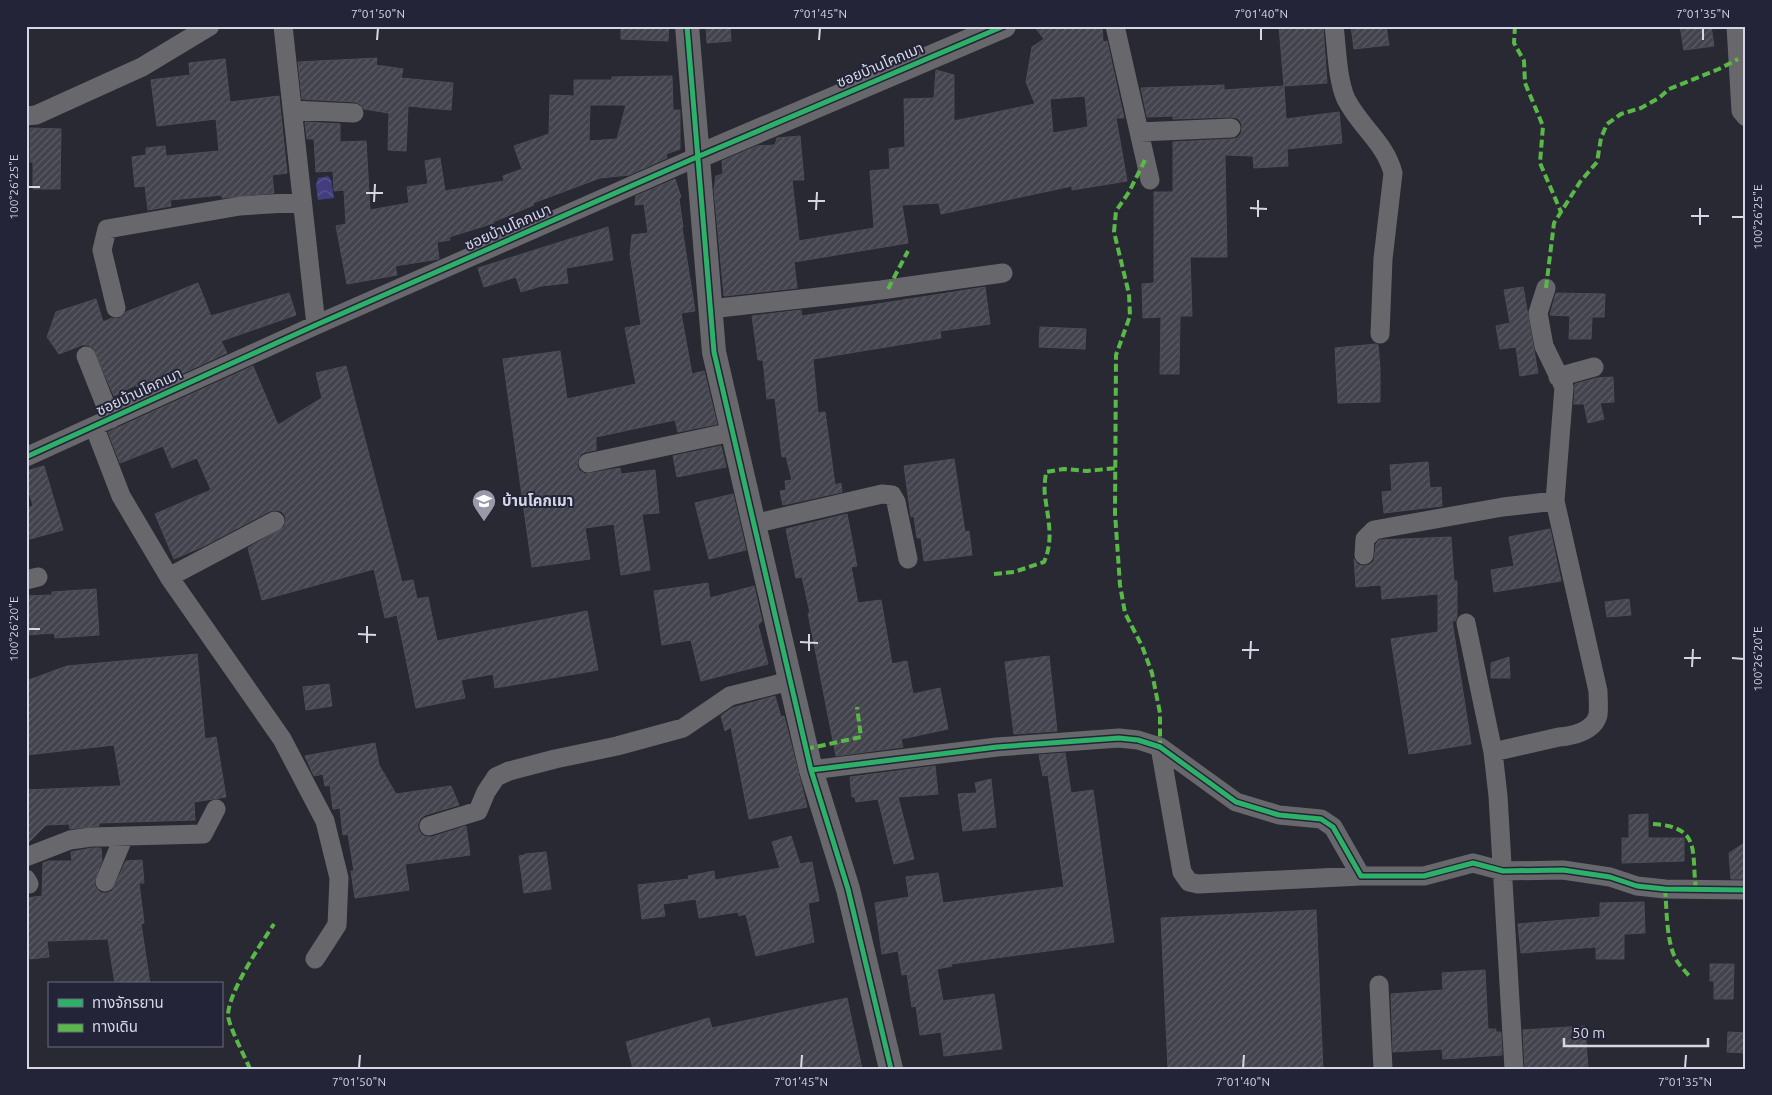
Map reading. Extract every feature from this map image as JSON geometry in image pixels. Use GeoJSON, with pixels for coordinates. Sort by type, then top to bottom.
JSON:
{"type":"FeatureCollection","features":[{"type":"Feature","properties":{"kind":"street"},"geometry":{"type":"LineString","coordinates":[[26,116],[36,115],[142,67],[210,26]]}},
{"type":"Feature","properties":{"kind":"street"},"geometry":{"type":"LineString","coordinates":[[283,26],[316,325]]}},
{"type":"Feature","properties":{"kind":"street"},"geometry":{"type":"LineString","coordinates":[[687,26],[714,352],[811,770],[848,889],[892,1069]]}},
{"type":"Feature","properties":{"kind":"street","name":"ซอยบ้านโคกเมา"},"geometry":{"type":"LineString","coordinates":[[26,457],[316,325],[697,157],[1004,26]]}},
{"type":"Feature","properties":{"kind":"street"},"geometry":{"type":"LineString","coordinates":[[1115,26],[1150,180]]}},
{"type":"Feature","properties":{"kind":"street"},"geometry":{"type":"LineString","coordinates":[[1334,26],[1341,84],[1346,97],[1361,122],[1383,148],[1393,173],[1383,259],[1380,334]]}},
{"type":"Feature","properties":{"kind":"street"},"geometry":{"type":"LineString","coordinates":[[1736,26],[1742,111],[1746,117]]}},
{"type":"Feature","properties":{"kind":"street"},"geometry":{"type":"LineString","coordinates":[[292,110],[354,113]]}},
{"type":"Feature","properties":{"kind":"street"},"geometry":{"type":"LineString","coordinates":[[1139,132],[1231,128]]}},
{"type":"Feature","properties":{"kind":"street"},"geometry":{"type":"LineString","coordinates":[[116,308],[102,250],[106,229],[240,206],[302,202]]}},
{"type":"Feature","properties":{"kind":"street"},"geometry":{"type":"LineString","coordinates":[[710,309],[888,289],[1003,273]]}},
{"type":"Feature","properties":{"kind":"street"},"geometry":{"type":"LineString","coordinates":[[1493,752],[1566,737],[1584,731],[1593,726],[1598,715],[1598,691],[1555,501],[1564,388],[1544,346],[1538,313],[1546,288]]}},
{"type":"Feature","properties":{"kind":"street"},"geometry":{"type":"LineString","coordinates":[[86,356],[121,496],[169,577],[282,739],[325,821],[339,878],[337,925],[315,959]]}},
{"type":"Feature","properties":{"kind":"street"},"geometry":{"type":"LineString","coordinates":[[1558,377],[1594,367]]}},
{"type":"Feature","properties":{"kind":"street"},"geometry":{"type":"LineString","coordinates":[[588,463],[732,432]]}},
{"type":"Feature","properties":{"kind":"street"},"geometry":{"type":"LineString","coordinates":[[753,524],[882,494],[892,495],[896,502],[908,558]]}},
{"type":"Feature","properties":{"kind":"street"},"geometry":{"type":"LineString","coordinates":[[1364,555],[1365,538],[1374,530],[1503,507],[1555,501]]}},
{"type":"Feature","properties":{"kind":"street"},"geometry":{"type":"LineString","coordinates":[[169,577],[275,521]]}},
{"type":"Feature","properties":{"kind":"street"},"geometry":{"type":"LineString","coordinates":[[1466,623],[1493,752],[1498,796],[1514,1069]]}},
{"type":"Feature","properties":{"kind":"street"},"geometry":{"type":"LineString","coordinates":[[429,826],[478,811],[486,792],[496,777],[509,771],[617,746],[683,728],[730,696],[790,681]]}},
{"type":"Feature","properties":{"kind":"street"},"geometry":{"type":"LineString","coordinates":[[811,770],[997,747],[1084,740],[1138,740],[1160,747],[1236,802],[1279,815],[1321,819],[1333,827],[1360,876]]}},
{"type":"Feature","properties":{"kind":"street"},"geometry":{"type":"LineString","coordinates":[[1160,747],[1182,872],[1189,882],[1198,884],[1360,876],[1424,876],[1473,863],[1503,871],[1563,870],[1610,877],[1637,886],[1665,889],[1746,890]]}},
{"type":"Feature","properties":{"kind":"street"},"geometry":{"type":"LineString","coordinates":[[26,857],[70,840],[91,837],[203,834],[216,809]]}},
{"type":"Feature","properties":{"kind":"street"},"geometry":{"type":"LineString","coordinates":[[105,882],[124,836]]}},
{"type":"Feature","properties":{"kind":"street"},"geometry":{"type":"LineString","coordinates":[[1379,986],[1383,1069]]}},
{"type":"Feature","properties":{"kind":"water"},"geometry":{"type":"Polygon","coordinates":[[[328,176],[331,180],[334,198],[318,200],[316,185],[318,178],[328,176]]]}},
{"type":"Feature","properties":{"kind":"building"},"geometry":{"type":"Polygon","coordinates":[[[621,26],[669,26],[668,41],[621,39],[621,26]]]}},
{"type":"Feature","properties":{"kind":"building"},"geometry":{"type":"Polygon","coordinates":[[[706,26],[730,26],[731,41],[707,43],[706,26]]]}},
{"type":"Feature","properties":{"kind":"building"},"geometry":{"type":"Polygon","coordinates":[[[1034,26],[1102,26],[1103,42],[1107,41],[1124,118],[1116,118],[1127,181],[1072,190],[1072,186],[941,214],[939,203],[902,205],[908,243],[794,262],[797,288],[724,296],[714,190],[716,176],[723,174],[722,161],[757,146],[775,145],[777,138],[800,136],[804,180],[792,180],[799,241],[874,228],[870,171],[890,169],[889,149],[905,147],[904,99],[934,98],[936,70],[954,75],[954,121],[1035,104],[1026,82],[1032,47],[1044,39],[1034,26]],[[1085,96],[1050,99],[1053,133],[1088,127],[1085,96]]]}},
{"type":"Feature","properties":{"kind":"building"},"geometry":{"type":"Polygon","coordinates":[[[1279,26],[1323,26],[1327,83],[1284,86],[1279,26]]]}},
{"type":"Feature","properties":{"kind":"building"},"geometry":{"type":"Polygon","coordinates":[[[1351,26],[1386,26],[1389,45],[1354,49],[1351,26]]]}},
{"type":"Feature","properties":{"kind":"building"},"geometry":{"type":"Polygon","coordinates":[[[1680,26],[1711,26],[1714,46],[1684,50],[1680,26]]]}},
{"type":"Feature","properties":{"kind":"building"},"geometry":{"type":"Polygon","coordinates":[[[377,58],[376,65],[403,69],[401,78],[453,83],[451,110],[408,106],[406,151],[388,150],[389,113],[364,109],[355,102],[302,99],[298,62],[377,58]]]}},
{"type":"Feature","properties":{"kind":"building"},"geometry":{"type":"Polygon","coordinates":[[[225,59],[230,102],[279,96],[287,173],[272,175],[274,193],[170,200],[171,206],[148,210],[145,186],[135,187],[132,157],[146,155],[146,148],[165,146],[166,156],[219,151],[216,119],[157,126],[151,80],[190,75],[189,63],[225,59]]]}},
{"type":"Feature","properties":{"kind":"building"},"geometry":{"type":"Polygon","coordinates":[[[672,76],[673,110],[680,110],[680,149],[666,154],[667,158],[629,175],[600,178],[533,203],[534,205],[494,223],[449,237],[450,240],[437,242],[439,259],[395,266],[397,275],[347,284],[336,226],[346,224],[344,190],[334,191],[333,171],[316,172],[314,139],[307,139],[305,122],[340,124],[340,142],[366,141],[370,210],[409,203],[407,187],[428,184],[425,161],[440,158],[445,191],[504,181],[503,176],[522,169],[514,146],[549,134],[550,95],[574,96],[574,80],[612,80],[612,77],[672,76]],[[590,105],[589,141],[617,139],[626,105],[590,105]]]}},
{"type":"Feature","properties":{"kind":"building"},"geometry":{"type":"Polygon","coordinates":[[[1224,85],[1224,90],[1284,86],[1286,119],[1339,112],[1342,143],[1287,149],[1288,166],[1254,168],[1253,156],[1225,155],[1227,257],[1190,257],[1192,316],[1180,316],[1179,374],[1160,374],[1161,317],[1143,318],[1142,284],[1154,283],[1154,192],[1173,192],[1173,142],[1237,138],[1241,134],[1242,127],[1241,122],[1237,118],[1231,117],[1173,119],[1173,116],[1147,117],[1141,88],[1224,85]]]}},
{"type":"Feature","properties":{"kind":"building"},"geometry":{"type":"Polygon","coordinates":[[[30,128],[61,129],[60,189],[33,189],[33,162],[30,162],[30,128]]]}},
{"type":"Feature","properties":{"kind":"building"},"geometry":{"type":"Polygon","coordinates":[[[675,179],[681,197],[679,199],[682,228],[695,311],[681,313],[692,374],[704,371],[717,424],[678,432],[675,420],[596,437],[596,450],[581,454],[578,459],[577,465],[579,470],[585,474],[620,468],[621,474],[655,470],[659,513],[642,514],[650,570],[621,575],[614,524],[585,528],[590,559],[532,567],[503,359],[560,351],[567,399],[636,384],[625,328],[641,325],[630,254],[632,235],[648,233],[644,204],[635,205],[636,196],[675,179]]]}},
{"type":"Feature","properties":{"kind":"building"},"geometry":{"type":"Polygon","coordinates":[[[608,227],[613,260],[566,268],[568,283],[541,286],[521,292],[516,277],[484,287],[478,268],[608,227]]]}},
{"type":"Feature","properties":{"kind":"building"},"geometry":{"type":"Polygon","coordinates":[[[198,283],[211,316],[289,293],[296,315],[221,341],[227,353],[140,393],[136,385],[114,396],[93,348],[88,345],[82,345],[59,354],[47,337],[56,312],[96,299],[103,322],[112,318],[118,319],[126,312],[198,283]]]}},
{"type":"Feature","properties":{"kind":"building"},"geometry":{"type":"Polygon","coordinates":[[[985,287],[990,324],[940,331],[941,338],[813,359],[818,413],[825,412],[835,485],[841,483],[842,492],[783,505],[780,491],[786,490],[785,481],[792,480],[786,456],[782,457],[775,398],[767,399],[763,360],[758,360],[752,316],[801,310],[802,316],[985,287]]]}},
{"type":"Feature","properties":{"kind":"building"},"geometry":{"type":"Polygon","coordinates":[[[1523,287],[1538,373],[1520,376],[1516,347],[1500,349],[1496,326],[1510,323],[1504,290],[1523,287]]]}},
{"type":"Feature","properties":{"kind":"building"},"geometry":{"type":"Polygon","coordinates":[[[1556,293],[1605,294],[1604,317],[1592,317],[1591,339],[1569,339],[1570,316],[1550,315],[1556,293]]]}},
{"type":"Feature","properties":{"kind":"building"},"geometry":{"type":"Polygon","coordinates":[[[1040,327],[1086,329],[1085,349],[1039,347],[1040,327]]]}},
{"type":"Feature","properties":{"kind":"building"},"geometry":{"type":"Polygon","coordinates":[[[1378,345],[1380,369],[1380,402],[1338,403],[1335,348],[1378,345]]]}},
{"type":"Feature","properties":{"kind":"building"},"geometry":{"type":"Polygon","coordinates":[[[253,366],[278,425],[322,398],[316,373],[346,366],[402,582],[413,580],[417,599],[428,597],[437,641],[587,611],[598,670],[495,688],[493,674],[461,680],[465,698],[416,708],[397,615],[385,618],[374,569],[262,600],[248,548],[284,527],[285,515],[281,511],[270,511],[204,546],[174,559],[155,514],[211,490],[197,458],[172,468],[163,446],[120,463],[108,432],[253,366]]]}},
{"type":"Feature","properties":{"kind":"building"},"geometry":{"type":"Polygon","coordinates":[[[1613,377],[1614,402],[1600,403],[1604,419],[1588,423],[1584,404],[1574,404],[1575,384],[1597,378],[1613,377]]]}},
{"type":"Feature","properties":{"kind":"building"},"geometry":{"type":"Polygon","coordinates":[[[721,446],[726,467],[677,477],[673,456],[721,446]]]}},
{"type":"Feature","properties":{"kind":"building"},"geometry":{"type":"Polygon","coordinates":[[[954,459],[965,532],[969,531],[972,555],[924,561],[921,538],[917,538],[914,516],[911,517],[904,466],[954,459]]]}},
{"type":"Feature","properties":{"kind":"building"},"geometry":{"type":"Polygon","coordinates":[[[1428,462],[1430,488],[1441,487],[1442,506],[1384,513],[1382,492],[1392,491],[1390,465],[1428,462]]]}},
{"type":"Feature","properties":{"kind":"building"},"geometry":{"type":"Polygon","coordinates":[[[44,466],[63,530],[26,540],[26,508],[33,506],[26,482],[26,471],[44,466]]]}},
{"type":"Feature","properties":{"kind":"building"},"geometry":{"type":"Polygon","coordinates":[[[733,494],[746,550],[709,559],[695,503],[733,494]]]}},
{"type":"Feature","properties":{"kind":"building"},"geometry":{"type":"Polygon","coordinates":[[[847,514],[857,566],[851,567],[858,603],[881,600],[892,664],[907,661],[913,694],[940,688],[948,729],[901,739],[903,747],[836,756],[808,613],[810,613],[802,577],[796,578],[786,529],[847,514]]]}},
{"type":"Feature","properties":{"kind":"building"},"geometry":{"type":"Polygon","coordinates":[[[1550,529],[1561,581],[1494,592],[1491,570],[1514,566],[1509,537],[1550,529]]]}},
{"type":"Feature","properties":{"kind":"building"},"geometry":{"type":"Polygon","coordinates":[[[1451,537],[1454,581],[1457,581],[1457,616],[1455,621],[1452,621],[1471,744],[1409,754],[1391,639],[1438,632],[1438,594],[1382,599],[1381,585],[1356,587],[1354,559],[1358,565],[1369,565],[1374,561],[1376,544],[1379,540],[1451,537]]]}},
{"type":"Feature","properties":{"kind":"building"},"geometry":{"type":"Polygon","coordinates":[[[708,583],[710,598],[754,586],[762,621],[758,625],[768,664],[701,681],[691,640],[662,645],[654,591],[708,583]]]}},
{"type":"Feature","properties":{"kind":"building"},"geometry":{"type":"Polygon","coordinates":[[[96,589],[99,635],[55,638],[54,633],[26,635],[26,596],[52,595],[52,592],[96,589]]]}},
{"type":"Feature","properties":{"kind":"building"},"geometry":{"type":"Polygon","coordinates":[[[1629,599],[1631,615],[1607,617],[1605,602],[1629,599]]]}},
{"type":"Feature","properties":{"kind":"building"},"geometry":{"type":"Polygon","coordinates":[[[197,654],[205,739],[216,737],[226,797],[194,802],[195,820],[99,823],[99,826],[70,829],[69,824],[46,825],[26,845],[26,790],[121,786],[114,745],[26,755],[26,681],[67,666],[197,654]]]}},
{"type":"Feature","properties":{"kind":"building"},"geometry":{"type":"Polygon","coordinates":[[[1049,656],[1057,731],[1014,734],[1005,662],[1049,656]]]}},
{"type":"Feature","properties":{"kind":"building"},"geometry":{"type":"Polygon","coordinates":[[[1509,657],[1510,678],[1491,678],[1491,663],[1509,657]]]}},
{"type":"Feature","properties":{"kind":"building"},"geometry":{"type":"Polygon","coordinates":[[[329,684],[332,706],[306,710],[303,687],[329,684]]]}},
{"type":"Feature","properties":{"kind":"building"},"geometry":{"type":"Polygon","coordinates":[[[775,696],[781,717],[784,716],[807,807],[749,819],[731,727],[725,731],[721,716],[732,708],[775,696]]]}},
{"type":"Feature","properties":{"kind":"building"},"geometry":{"type":"Polygon","coordinates":[[[375,743],[379,765],[396,794],[451,786],[459,805],[425,815],[420,819],[418,829],[422,835],[432,837],[466,826],[470,855],[405,864],[409,890],[355,898],[351,871],[354,871],[348,834],[343,835],[340,808],[333,809],[330,785],[325,786],[323,774],[314,776],[305,756],[375,743]]]}},
{"type":"Feature","properties":{"kind":"building"},"geometry":{"type":"Polygon","coordinates":[[[1065,753],[1071,793],[1093,790],[1114,942],[951,964],[952,966],[937,969],[943,1001],[994,994],[1002,1049],[944,1056],[941,1032],[920,1035],[916,1006],[912,1007],[907,974],[902,975],[898,951],[882,954],[875,903],[909,897],[906,877],[938,873],[943,903],[1064,887],[1048,775],[1043,776],[1039,755],[1065,753]]]}},
{"type":"Feature","properties":{"kind":"building"},"geometry":{"type":"Polygon","coordinates":[[[935,766],[938,794],[898,797],[914,859],[894,864],[878,799],[856,802],[855,797],[852,797],[850,777],[935,766]]]}},
{"type":"Feature","properties":{"kind":"building"},"geometry":{"type":"Polygon","coordinates":[[[991,779],[996,827],[963,831],[958,794],[977,793],[975,783],[991,779]]]}},
{"type":"Feature","properties":{"kind":"building"},"geometry":{"type":"Polygon","coordinates":[[[1648,814],[1648,838],[1684,838],[1684,861],[1622,863],[1622,838],[1629,838],[1629,815],[1648,814]]]}},
{"type":"Feature","properties":{"kind":"building"},"geometry":{"type":"Polygon","coordinates":[[[791,836],[800,864],[812,862],[819,901],[808,903],[814,942],[756,956],[746,914],[739,916],[738,912],[699,918],[696,899],[663,904],[665,916],[642,919],[638,885],[689,879],[688,876],[714,871],[715,880],[780,868],[772,842],[791,836]]]}},
{"type":"Feature","properties":{"kind":"building"},"geometry":{"type":"Polygon","coordinates":[[[1746,842],[1746,879],[1731,879],[1729,853],[1746,842]]]}},
{"type":"Feature","properties":{"kind":"building"},"geometry":{"type":"Polygon","coordinates":[[[101,848],[102,861],[94,883],[101,893],[112,891],[126,861],[142,860],[144,883],[139,883],[144,923],[141,924],[150,982],[115,982],[108,939],[47,941],[49,957],[30,959],[26,930],[26,898],[42,896],[43,863],[48,861],[72,861],[71,852],[101,848]]]}},
{"type":"Feature","properties":{"kind":"building"},"geometry":{"type":"Polygon","coordinates":[[[546,852],[551,889],[524,893],[519,856],[546,852]]]}},
{"type":"Feature","properties":{"kind":"building"},"geometry":{"type":"Polygon","coordinates":[[[1644,902],[1645,933],[1624,934],[1624,959],[1596,959],[1596,947],[1521,953],[1518,924],[1600,917],[1600,903],[1644,902]]]}},
{"type":"Feature","properties":{"kind":"building"},"geometry":{"type":"Polygon","coordinates":[[[1316,910],[1323,1069],[1168,1069],[1161,918],[1316,910]]]}},
{"type":"Feature","properties":{"kind":"building"},"geometry":{"type":"Polygon","coordinates":[[[1710,964],[1734,964],[1733,999],[1714,999],[1714,981],[1710,981],[1710,964]]]}},
{"type":"Feature","properties":{"kind":"building"},"geometry":{"type":"Polygon","coordinates":[[[1485,970],[1488,1029],[1496,1029],[1496,1032],[1501,1032],[1502,1055],[1443,1059],[1442,1049],[1393,1052],[1391,994],[1443,990],[1442,973],[1485,970]]]}},
{"type":"Feature","properties":{"kind":"building"},"geometry":{"type":"Polygon","coordinates":[[[847,998],[862,1069],[633,1069],[626,1042],[709,1018],[712,1028],[847,998]]]}},
{"type":"Feature","properties":{"kind":"building"},"geometry":{"type":"Polygon","coordinates":[[[1585,1026],[1588,1069],[1525,1069],[1523,1030],[1585,1026]]]}},
{"type":"Feature","properties":{"kind":"building"},"geometry":{"type":"Polygon","coordinates":[[[1728,1032],[1746,1033],[1746,1053],[1727,1052],[1728,1032]]]}},
{"type":"Feature","properties":{"kind":"marked path"},"geometry":{"type":"LineString","coordinates":[[1515,26],[1514,43],[1524,61],[1525,83],[1543,126],[1540,163],[1561,212]]}},
{"type":"Feature","properties":{"kind":"marked path"},"geometry":{"type":"LineString","coordinates":[[1546,288],[1554,223],[1580,182],[1597,162],[1601,138],[1607,124],[1621,114],[1641,108],[1659,98],[1669,89],[1719,69],[1738,59]]}},
{"type":"Feature","properties":{"kind":"marked path"},"geometry":{"type":"LineString","coordinates":[[1145,160],[1129,192],[1116,211],[1114,232],[1129,294],[1130,316],[1116,355],[1115,513],[1120,585],[1125,613],[1142,646],[1152,673],[1160,713],[1160,747]]}},
{"type":"Feature","properties":{"kind":"marked path"},"geometry":{"type":"LineString","coordinates":[[888,289],[908,251]]}},
{"type":"Feature","properties":{"kind":"marked path"},"geometry":{"type":"LineString","coordinates":[[994,574],[1014,572],[1044,562],[1050,538],[1045,493],[1046,472],[1064,469],[1087,471],[1116,468]]}},
{"type":"Feature","properties":{"kind":"marked path"},"geometry":{"type":"LineString","coordinates":[[806,749],[861,737],[857,707]]}},
{"type":"Feature","properties":{"kind":"marked path"},"geometry":{"type":"LineString","coordinates":[[1653,824],[1669,826],[1680,830],[1687,836],[1693,853],[1696,890]]}},
{"type":"Feature","properties":{"kind":"marked path"},"geometry":{"type":"LineString","coordinates":[[1665,889],[1668,926],[1673,954],[1690,977]]}},
{"type":"Feature","properties":{"kind":"marked path"},"geometry":{"type":"LineString","coordinates":[[250,1069],[233,1033],[228,1014],[230,1004],[240,981],[274,924]]}},
{"type":"Feature","properties":{"kind":"cycle path"},"geometry":{"type":"LineString","coordinates":[[687,26],[714,352],[811,770],[848,889],[891,1069]]}},
{"type":"Feature","properties":{"kind":"cycle path"},"geometry":{"type":"LineString","coordinates":[[26,457],[316,325],[697,157],[1004,26]]}},
{"type":"Feature","properties":{"kind":"cycle path"},"geometry":{"type":"LineString","coordinates":[[811,770],[997,747],[1119,738],[1138,740],[1160,747],[1236,802],[1279,815],[1321,819],[1333,827],[1361,876],[1424,876],[1473,863],[1503,871],[1563,870],[1610,877],[1637,886],[1665,889],[1746,890]]}},
{"type":"Feature","properties":{"kind":"place","name":"บ้านโคกเมา"},"geometry":{"type":"Point","coordinates":[484,522]}}]}
